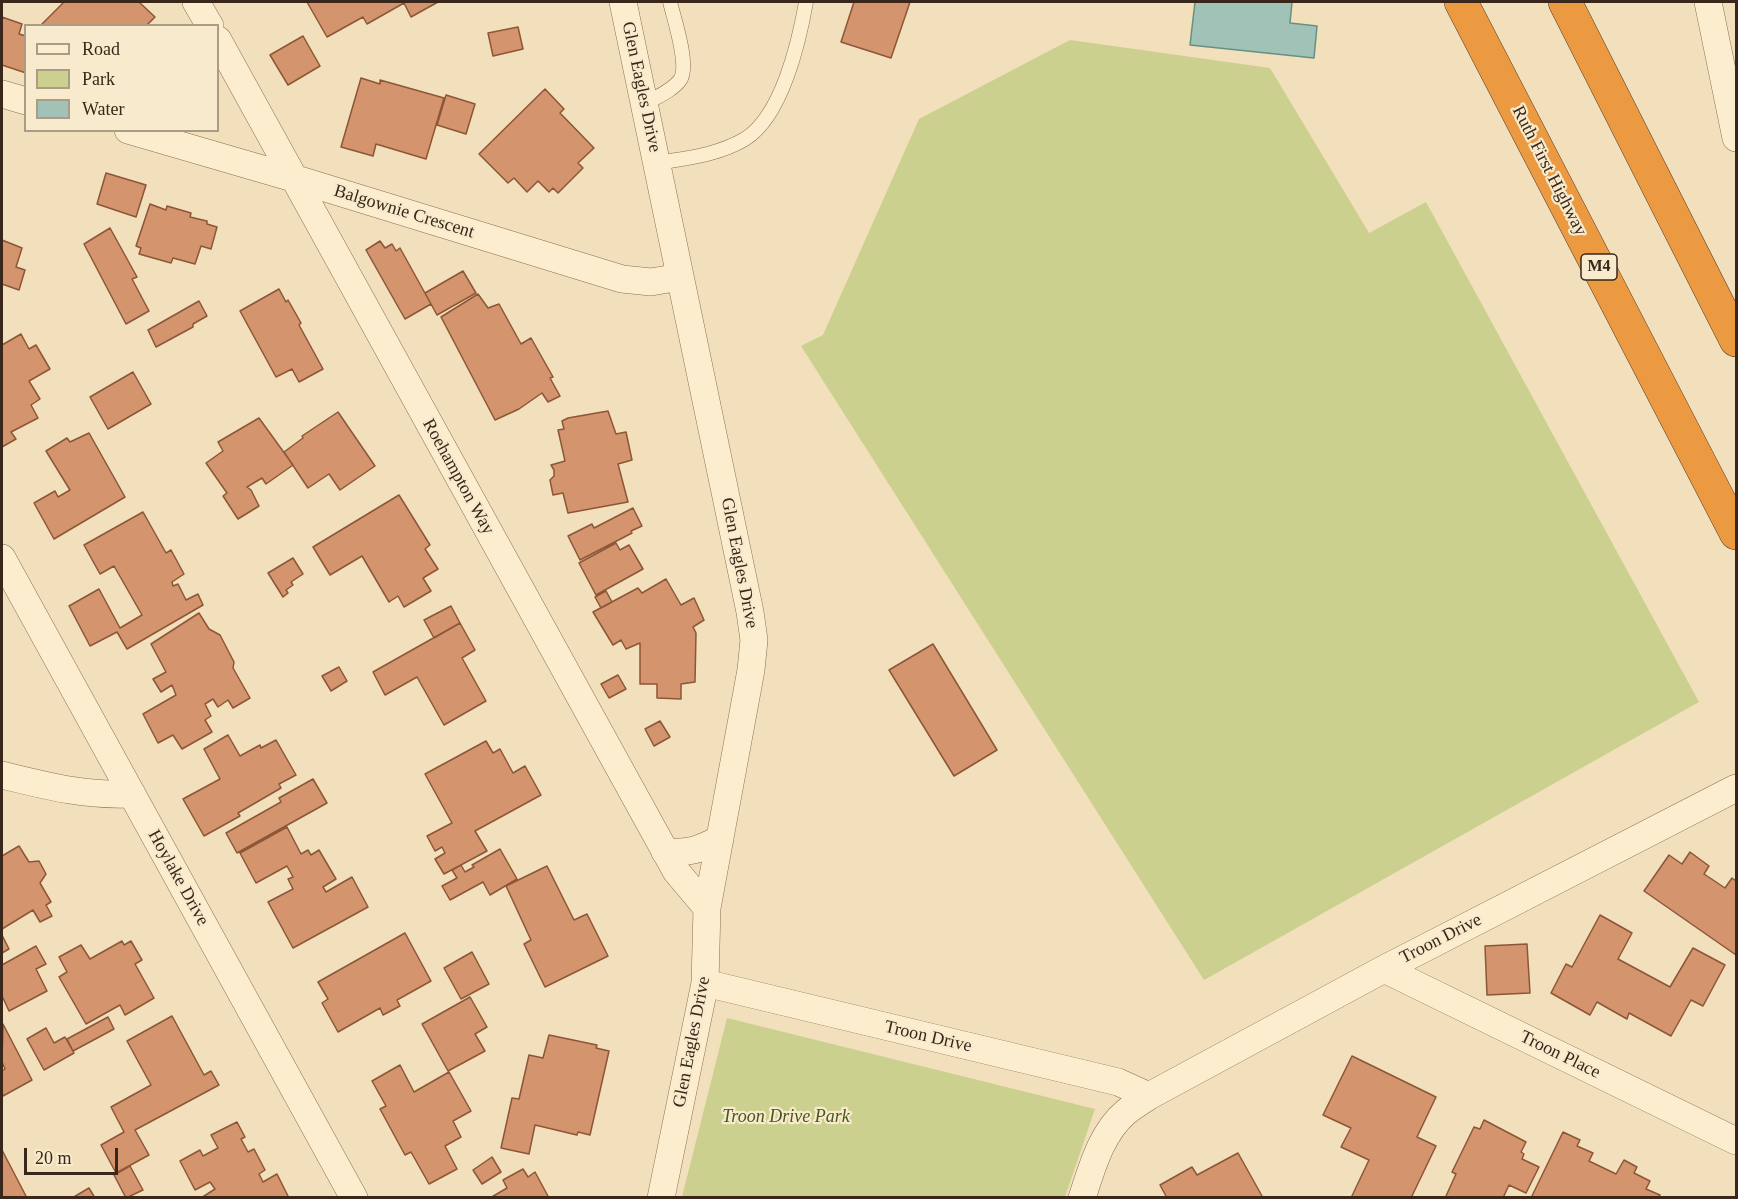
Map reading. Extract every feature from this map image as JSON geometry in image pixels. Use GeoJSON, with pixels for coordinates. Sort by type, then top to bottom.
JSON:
{"type":"FeatureCollection","features":[{"type":"Feature","properties":{"kind":"highway","name":"Ruth First Highway"},"geometry":{"type":"LineString","coordinates":[[1461,2],[1737,533]]}},
{"type":"Feature","properties":{"kind":"highway"},"geometry":{"type":"LineString","coordinates":[[1565,2],[1737,340]]}},
{"type":"Feature","properties":{"kind":"street"},"geometry":{"type":"LineString","coordinates":[[196,2],[209,24]]}},
{"type":"Feature","properties":{"kind":"street","name":"Glen Eagles Drive"},"geometry":{"type":"LineString","coordinates":[[623,2],[754,640],[751,670],[707,908],[705,983],[661,1197]]}},
{"type":"Feature","properties":{"kind":"street"},"geometry":{"type":"LineString","coordinates":[[1708,2],[1737,138]]}},
{"type":"Feature","properties":{"kind":"street","name":"Roehampton Way"},"geometry":{"type":"LineString","coordinates":[[219,42],[676,871],[707,908]]}},
{"type":"Feature","properties":{"kind":"street"},"geometry":{"type":"LineString","coordinates":[[2,94],[24,100]]}},
{"type":"Feature","properties":{"kind":"street","name":"Balgownie Crescent"},"geometry":{"type":"LineString","coordinates":[[135,132],[622,279],[651,282],[680,277]]}},
{"type":"Feature","properties":{"kind":"street","name":"Hoylake Drive"},"geometry":{"type":"LineString","coordinates":[[2,558],[354,1197]]}},
{"type":"Feature","properties":{"kind":"street"},"geometry":{"type":"LineString","coordinates":[[2,776],[71,792],[102,795],[132,794]]}},
{"type":"Feature","properties":{"kind":"street","name":"Troon Drive"},"geometry":{"type":"LineString","coordinates":[[1082,1197],[1095,1159],[1111,1128],[1125,1113],[1149,1096],[1384,969],[1736,788]]}},
{"type":"Feature","properties":{"kind":"street"},"geometry":{"type":"LineString","coordinates":[[666,852],[688,853],[703,849],[720,838]]}},
{"type":"Feature","properties":{"kind":"street","name":"Troon Place"},"geometry":{"type":"LineString","coordinates":[[1384,969],[1737,1141]]}},
{"type":"Feature","properties":{"kind":"street","name":"Troon Drive"},"geometry":{"type":"LineString","coordinates":[[705,983],[1118,1082],[1149,1096]]}},
{"type":"Feature","properties":{"kind":"lane"},"geometry":{"type":"LineString","coordinates":[[645,104],[679,82],[683,74],[684,63],[670,2]]}},
{"type":"Feature","properties":{"kind":"lane"},"geometry":{"type":"LineString","coordinates":[[657,163],[718,152],[747,138],[768,117],[788,70],[806,2]]}},
{"type":"Feature","properties":{"kind":"green space"},"geometry":{"type":"Polygon","coordinates":[[[1070,40],[1270,68],[1369,233],[1426,202],[1699,702],[1204,980],[801,346],[823,335],[919,119],[1070,40]]]}},
{"type":"Feature","properties":{"kind":"green space","name":"Troon Drive Park"},"geometry":{"type":"Polygon","coordinates":[[[727,1018],[1095,1109],[1065,1197],[682,1197],[727,1018]]]}},
{"type":"Feature","properties":{"kind":"water"},"geometry":{"type":"Polygon","coordinates":[[[1195,2],[1292,2],[1290,23],[1317,26],[1314,58],[1190,45],[1195,2]]]}},
{"type":"Feature","properties":{"kind":"building"},"geometry":{"type":"Polygon","coordinates":[[[139,2],[155,17],[148,24],[42,24],[63,3],[139,2]]]}},
{"type":"Feature","properties":{"kind":"building"},"geometry":{"type":"Polygon","coordinates":[[[307,2],[438,2],[411,17],[404,3],[367,24],[363,17],[327,37],[307,2]]]}},
{"type":"Feature","properties":{"kind":"building"},"geometry":{"type":"Polygon","coordinates":[[[854,2],[910,2],[891,58],[841,42],[854,2]]]}},
{"type":"Feature","properties":{"kind":"building"},"geometry":{"type":"Polygon","coordinates":[[[2,17],[22,24],[19,34],[24,35],[24,72],[2,65],[2,17]]]}},
{"type":"Feature","properties":{"kind":"building"},"geometry":{"type":"Polygon","coordinates":[[[518,27],[523,49],[493,56],[488,33],[518,27]]]}},
{"type":"Feature","properties":{"kind":"building"},"geometry":{"type":"Polygon","coordinates":[[[303,36],[320,66],[288,85],[270,55],[303,36]]]}},
{"type":"Feature","properties":{"kind":"building"},"geometry":{"type":"Polygon","coordinates":[[[361,78],[380,84],[380,80],[444,98],[426,159],[376,144],[373,156],[341,147],[361,78]]]}},
{"type":"Feature","properties":{"kind":"building"},"geometry":{"type":"Polygon","coordinates":[[[545,89],[564,109],[560,113],[594,148],[578,163],[583,168],[558,193],[553,188],[549,192],[538,181],[527,192],[514,178],[508,183],[479,154],[545,89]]]}},
{"type":"Feature","properties":{"kind":"building"},"geometry":{"type":"Polygon","coordinates":[[[446,95],[475,104],[466,134],[437,125],[446,95]]]}},
{"type":"Feature","properties":{"kind":"building"},"geometry":{"type":"Polygon","coordinates":[[[106,173],[146,185],[136,217],[97,204],[106,173]]]}},
{"type":"Feature","properties":{"kind":"building"},"geometry":{"type":"Polygon","coordinates":[[[150,204],[166,210],[167,206],[191,213],[190,217],[207,221],[207,224],[217,227],[211,249],[201,246],[195,264],[173,258],[171,263],[139,254],[141,248],[136,246],[150,204]]]}},
{"type":"Feature","properties":{"kind":"building"},"geometry":{"type":"Polygon","coordinates":[[[110,228],[137,277],[132,279],[149,311],[126,324],[84,244],[110,228]]]}},
{"type":"Feature","properties":{"kind":"building"},"geometry":{"type":"Polygon","coordinates":[[[2,240],[22,248],[16,267],[25,270],[19,290],[2,284],[2,240]]]}},
{"type":"Feature","properties":{"kind":"building"},"geometry":{"type":"Polygon","coordinates":[[[380,241],[385,248],[392,244],[396,251],[400,248],[431,304],[405,319],[366,250],[380,241]]]}},
{"type":"Feature","properties":{"kind":"building"},"geometry":{"type":"Polygon","coordinates":[[[463,271],[476,293],[437,315],[425,293],[463,271]]]}},
{"type":"Feature","properties":{"kind":"building"},"geometry":{"type":"Polygon","coordinates":[[[279,289],[301,323],[299,325],[323,369],[299,382],[292,369],[276,377],[240,311],[279,289]]]}},
{"type":"Feature","properties":{"kind":"building"},"geometry":{"type":"Polygon","coordinates":[[[478,294],[488,308],[499,304],[521,344],[531,338],[553,377],[550,378],[560,396],[548,402],[542,393],[519,409],[495,420],[441,317],[478,294]]]}},
{"type":"Feature","properties":{"kind":"building"},"geometry":{"type":"Polygon","coordinates":[[[199,301],[207,316],[193,324],[193,327],[156,347],[148,330],[199,301]]]}},
{"type":"Feature","properties":{"kind":"building"},"geometry":{"type":"Polygon","coordinates":[[[21,334],[29,349],[36,345],[50,369],[29,381],[40,399],[31,405],[38,418],[11,432],[16,439],[2,447],[2,345],[21,334]]]}},
{"type":"Feature","properties":{"kind":"building"},"geometry":{"type":"Polygon","coordinates":[[[133,372],[151,404],[108,429],[90,397],[133,372]]]}},
{"type":"Feature","properties":{"kind":"building"},"geometry":{"type":"Polygon","coordinates":[[[608,411],[616,434],[626,432],[632,460],[618,464],[628,502],[568,513],[563,493],[553,495],[550,480],[554,476],[551,465],[565,461],[558,430],[564,429],[562,421],[568,418],[608,411]]]}},
{"type":"Feature","properties":{"kind":"building"},"geometry":{"type":"Polygon","coordinates":[[[338,412],[375,466],[340,490],[329,474],[308,488],[284,452],[303,438],[302,436],[338,412]]]}},
{"type":"Feature","properties":{"kind":"building"},"geometry":{"type":"Polygon","coordinates":[[[259,418],[293,465],[266,484],[262,478],[247,487],[259,506],[238,519],[223,496],[227,493],[206,463],[223,451],[218,442],[259,418]]]}},
{"type":"Feature","properties":{"kind":"building"},"geometry":{"type":"Polygon","coordinates":[[[89,433],[125,497],[54,539],[34,503],[55,491],[58,497],[70,490],[46,451],[67,438],[70,442],[89,433]]]}},
{"type":"Feature","properties":{"kind":"building"},"geometry":{"type":"Polygon","coordinates":[[[399,495],[430,545],[425,549],[438,569],[423,578],[431,591],[404,607],[398,596],[389,602],[362,556],[330,575],[313,547],[399,495]]]}},
{"type":"Feature","properties":{"kind":"building"},"geometry":{"type":"Polygon","coordinates":[[[633,508],[642,526],[580,560],[568,536],[592,524],[594,528],[633,508]]]}},
{"type":"Feature","properties":{"kind":"building"},"geometry":{"type":"Polygon","coordinates":[[[143,512],[166,553],[171,550],[184,574],[172,582],[173,586],[178,584],[186,600],[198,594],[203,605],[127,649],[117,632],[90,646],[69,606],[99,589],[120,628],[142,615],[114,566],[100,574],[84,545],[143,512]]]}},
{"type":"Feature","properties":{"kind":"building"},"geometry":{"type":"Polygon","coordinates":[[[616,543],[620,550],[629,545],[643,569],[596,595],[579,563],[616,543]]]}},
{"type":"Feature","properties":{"kind":"building"},"geometry":{"type":"Polygon","coordinates":[[[293,558],[303,574],[291,582],[293,585],[286,590],[288,593],[283,597],[268,573],[293,558]]]}},
{"type":"Feature","properties":{"kind":"building"},"geometry":{"type":"Polygon","coordinates":[[[666,579],[681,605],[694,598],[704,620],[693,627],[696,633],[695,682],[681,684],[681,699],[657,698],[657,684],[640,684],[640,643],[626,649],[621,640],[613,645],[593,612],[638,588],[642,593],[666,579]]]}},
{"type":"Feature","properties":{"kind":"building"},"geometry":{"type":"Polygon","coordinates":[[[606,591],[612,602],[601,608],[595,597],[606,591]]]}},
{"type":"Feature","properties":{"kind":"building"},"geometry":{"type":"Polygon","coordinates":[[[451,606],[460,623],[434,638],[424,620],[451,606]]]}},
{"type":"Feature","properties":{"kind":"building"},"geometry":{"type":"Polygon","coordinates":[[[199,613],[209,629],[220,635],[234,662],[233,668],[250,698],[233,708],[228,700],[218,707],[213,699],[205,704],[211,716],[205,720],[212,732],[182,749],[173,735],[158,743],[143,714],[176,695],[172,685],[161,692],[153,679],[166,672],[151,644],[199,613]]]}},
{"type":"Feature","properties":{"kind":"building"},"geometry":{"type":"Polygon","coordinates":[[[460,623],[475,650],[462,658],[486,701],[444,725],[417,677],[385,695],[373,672],[460,623]]]}},
{"type":"Feature","properties":{"kind":"building"},"geometry":{"type":"Polygon","coordinates":[[[933,644],[997,750],[954,776],[889,670],[933,644]]]}},
{"type":"Feature","properties":{"kind":"building"},"geometry":{"type":"Polygon","coordinates":[[[339,667],[347,681],[331,691],[322,676],[339,667]]]}},
{"type":"Feature","properties":{"kind":"building"},"geometry":{"type":"Polygon","coordinates":[[[618,675],[626,689],[609,698],[601,684],[618,675]]]}},
{"type":"Feature","properties":{"kind":"building"},"geometry":{"type":"Polygon","coordinates":[[[660,721],[670,737],[654,746],[645,729],[660,721]]]}},
{"type":"Feature","properties":{"kind":"building"},"geometry":{"type":"Polygon","coordinates":[[[228,735],[240,756],[260,745],[261,748],[276,740],[296,775],[279,784],[281,788],[238,813],[240,816],[204,836],[183,799],[220,779],[204,749],[228,735]]]}},
{"type":"Feature","properties":{"kind":"building"},"geometry":{"type":"Polygon","coordinates":[[[486,741],[493,753],[500,749],[513,773],[525,766],[541,795],[475,831],[487,851],[444,874],[435,859],[445,853],[442,847],[435,851],[427,836],[452,823],[425,774],[486,741]]]}},
{"type":"Feature","properties":{"kind":"building"},"geometry":{"type":"Polygon","coordinates":[[[313,779],[327,803],[237,853],[226,833],[281,802],[279,798],[313,779]]]}},
{"type":"Feature","properties":{"kind":"building"},"geometry":{"type":"Polygon","coordinates":[[[287,827],[301,854],[308,850],[311,855],[319,850],[336,879],[323,887],[326,892],[352,877],[368,907],[293,948],[268,902],[293,889],[288,879],[293,877],[287,866],[256,883],[240,853],[287,827]]]}},
{"type":"Feature","properties":{"kind":"building"},"geometry":{"type":"Polygon","coordinates":[[[19,846],[29,862],[39,861],[46,874],[40,883],[51,902],[46,905],[52,916],[40,922],[33,910],[2,929],[2,856],[19,846]]]}},
{"type":"Feature","properties":{"kind":"building"},"geometry":{"type":"Polygon","coordinates":[[[500,849],[517,879],[490,895],[483,882],[450,900],[442,886],[457,878],[452,870],[461,865],[465,872],[474,867],[472,865],[500,849]]]}},
{"type":"Feature","properties":{"kind":"building"},"geometry":{"type":"Polygon","coordinates":[[[1690,852],[1709,866],[1704,874],[1725,888],[1732,878],[1736,881],[1736,955],[1644,891],[1669,855],[1682,864],[1690,852]]]}},
{"type":"Feature","properties":{"kind":"building"},"geometry":{"type":"Polygon","coordinates":[[[547,866],[574,920],[587,914],[608,956],[545,987],[524,944],[531,940],[506,886],[547,866]]]}},
{"type":"Feature","properties":{"kind":"building"},"geometry":{"type":"Polygon","coordinates":[[[1600,915],[1632,933],[1618,959],[1670,987],[1693,948],[1725,965],[1703,1006],[1691,1000],[1671,1036],[1629,1013],[1627,1019],[1597,1002],[1590,1015],[1551,993],[1566,964],[1572,967],[1600,915]]]}},
{"type":"Feature","properties":{"kind":"building"},"geometry":{"type":"Polygon","coordinates":[[[405,933],[431,981],[397,1000],[400,1006],[383,1015],[380,1008],[338,1032],[322,1003],[328,999],[318,982],[405,933]]]}},
{"type":"Feature","properties":{"kind":"building"},"geometry":{"type":"Polygon","coordinates":[[[2,935],[9,949],[2,953],[2,935]]]}},
{"type":"Feature","properties":{"kind":"building"},"geometry":{"type":"Polygon","coordinates":[[[122,941],[124,945],[131,941],[142,960],[135,964],[154,998],[125,1015],[120,1005],[86,1024],[59,977],[67,972],[59,957],[81,945],[90,959],[122,941]]]}},
{"type":"Feature","properties":{"kind":"building"},"geometry":{"type":"Polygon","coordinates":[[[1527,944],[1530,993],[1487,995],[1485,946],[1527,944]]]}},
{"type":"Feature","properties":{"kind":"building"},"geometry":{"type":"Polygon","coordinates":[[[36,946],[46,964],[36,969],[47,991],[9,1011],[2,996],[2,965],[36,946]]]}},
{"type":"Feature","properties":{"kind":"building"},"geometry":{"type":"Polygon","coordinates":[[[472,952],[489,984],[461,999],[444,968],[472,952]]]}},
{"type":"Feature","properties":{"kind":"building"},"geometry":{"type":"Polygon","coordinates":[[[470,997],[487,1027],[475,1034],[485,1051],[448,1071],[422,1024],[470,997]]]}},
{"type":"Feature","properties":{"kind":"building"},"geometry":{"type":"Polygon","coordinates":[[[172,1016],[204,1075],[211,1071],[219,1085],[135,1130],[149,1155],[116,1173],[101,1145],[124,1132],[111,1107],[151,1085],[127,1041],[172,1016]]]}},
{"type":"Feature","properties":{"kind":"building"},"geometry":{"type":"Polygon","coordinates":[[[108,1017],[114,1029],[73,1051],[67,1039],[108,1017]]]}},
{"type":"Feature","properties":{"kind":"building"},"geometry":{"type":"Polygon","coordinates":[[[3,1024],[32,1080],[3,1096],[2,1071],[5,1069],[2,1062],[3,1024]]]}},
{"type":"Feature","properties":{"kind":"building"},"geometry":{"type":"Polygon","coordinates":[[[46,1028],[54,1043],[65,1037],[74,1053],[44,1070],[27,1039],[46,1028]]]}},
{"type":"Feature","properties":{"kind":"building"},"geometry":{"type":"Polygon","coordinates":[[[549,1035],[597,1045],[596,1048],[609,1051],[590,1135],[578,1132],[577,1135],[535,1125],[529,1154],[501,1148],[512,1098],[519,1099],[529,1055],[543,1058],[549,1035]]]}},
{"type":"Feature","properties":{"kind":"building"},"geometry":{"type":"Polygon","coordinates":[[[1352,1056],[1436,1097],[1417,1137],[1436,1146],[1411,1198],[1351,1198],[1369,1160],[1341,1147],[1351,1128],[1323,1115],[1352,1056]]]}},
{"type":"Feature","properties":{"kind":"building"},"geometry":{"type":"Polygon","coordinates":[[[400,1065],[414,1092],[449,1072],[471,1111],[453,1121],[461,1137],[445,1146],[457,1169],[429,1184],[411,1152],[405,1155],[380,1109],[386,1106],[372,1081],[400,1065]]]}},
{"type":"Feature","properties":{"kind":"building"},"geometry":{"type":"Polygon","coordinates":[[[1484,1120],[1526,1142],[1521,1152],[1524,1154],[1522,1159],[1539,1167],[1526,1193],[1509,1185],[1503,1198],[1449,1198],[1446,1196],[1456,1174],[1452,1172],[1474,1127],[1480,1129],[1484,1120]]]}},
{"type":"Feature","properties":{"kind":"building"},"geometry":{"type":"Polygon","coordinates":[[[237,1122],[245,1137],[241,1139],[248,1152],[254,1149],[265,1170],[259,1174],[263,1182],[277,1174],[289,1198],[201,1198],[215,1189],[210,1182],[195,1190],[180,1161],[200,1150],[203,1156],[218,1148],[211,1135],[237,1122]]]}},
{"type":"Feature","properties":{"kind":"building"},"geometry":{"type":"Polygon","coordinates":[[[1563,1132],[1580,1140],[1577,1146],[1593,1153],[1589,1161],[1616,1174],[1624,1160],[1637,1167],[1634,1173],[1650,1181],[1646,1189],[1660,1195],[1658,1198],[1531,1198],[1563,1132]]]}},
{"type":"Feature","properties":{"kind":"building"},"geometry":{"type":"Polygon","coordinates":[[[2,1150],[27,1198],[2,1198],[2,1150]]]}},
{"type":"Feature","properties":{"kind":"building"},"geometry":{"type":"Polygon","coordinates":[[[1238,1153],[1262,1196],[1260,1198],[1167,1198],[1160,1185],[1192,1167],[1197,1175],[1238,1153]]]}},
{"type":"Feature","properties":{"kind":"building"},"geometry":{"type":"Polygon","coordinates":[[[492,1157],[501,1172],[482,1184],[473,1170],[492,1157]]]}},
{"type":"Feature","properties":{"kind":"building"},"geometry":{"type":"Polygon","coordinates":[[[130,1166],[143,1190],[126,1198],[114,1175],[130,1166]]]}},
{"type":"Feature","properties":{"kind":"building"},"geometry":{"type":"Polygon","coordinates":[[[523,1169],[528,1177],[535,1172],[549,1198],[490,1198],[507,1188],[503,1180],[523,1169]]]}},
{"type":"Feature","properties":{"kind":"building"},"geometry":{"type":"Polygon","coordinates":[[[89,1188],[95,1198],[72,1198],[89,1188]]]}}]}
